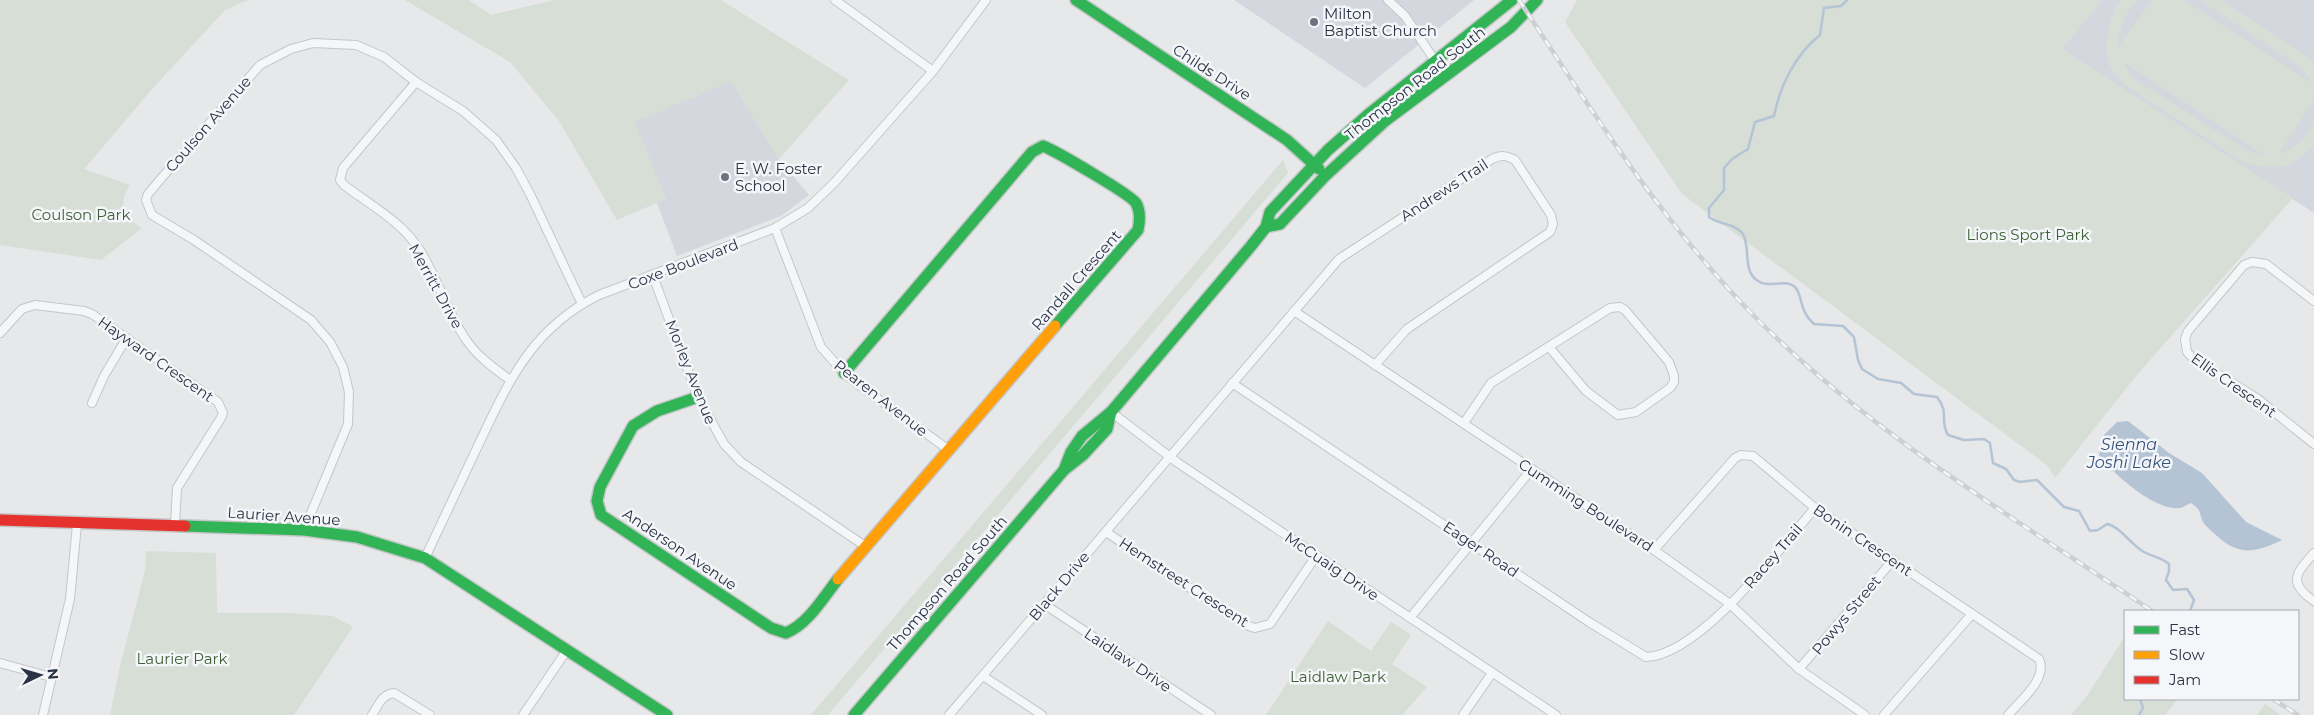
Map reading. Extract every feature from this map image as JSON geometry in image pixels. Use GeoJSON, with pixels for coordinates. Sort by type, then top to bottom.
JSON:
{"type":"FeatureCollection","features":[{"type":"Feature","properties":{"kind":"street"},"geometry":{"type":"LineString","coordinates":[[835,0],[933,71]]}},
{"type":"Feature","properties":{"kind":"street","name":"Coxe Boulevard"},"geometry":{"type":"LineString","coordinates":[[425,558],[510,380],[542,337],[582,304],[599,295],[775,228],[808,208],[834,183],[933,71],[950,51],[986,0]]}},
{"type":"Feature","properties":{"kind":"street","name":"Childs Drive"},"geometry":{"type":"LineString","coordinates":[[1076,0],[1287,140],[1325,176]]}},
{"type":"Feature","properties":{"kind":"street"},"geometry":{"type":"LineString","coordinates":[[1388,0],[1406,16],[1446,78]]}},
{"type":"Feature","properties":{"kind":"street","name":"Thompson Road South"},"geometry":{"type":"LineString","coordinates":[[854,715],[1064,470],[1083,455],[1107,429],[1111,412],[1266,227],[1270,212],[1314,164],[1370,113],[1512,0]]}},
{"type":"Feature","properties":{"kind":"street","name":"Thompson Road South"},"geometry":{"type":"LineString","coordinates":[[1266,227],[1280,224],[1325,176],[1386,121],[1446,78],[1511,27],[1537,0]]}},
{"type":"Feature","properties":{"kind":"street","name":"Coulson Avenue"},"geometry":{"type":"LineString","coordinates":[[304,530],[348,424],[349,392],[343,367],[330,342],[311,320],[152,215],[147,206],[148,194],[260,65],[291,50],[314,43],[356,45],[384,57],[416,82],[463,111],[496,140],[516,168],[582,304]]}},
{"type":"Feature","properties":{"kind":"street","name":"Merritt Drive"},"geometry":{"type":"LineString","coordinates":[[416,82],[343,168],[340,180],[344,185],[400,226],[419,249],[452,316],[468,342],[484,359],[510,380]]}},
{"type":"Feature","properties":{"kind":"street","name":"Randall Crescent"},"geometry":{"type":"LineString","coordinates":[[844,373],[1032,152],[1043,146],[1058,152],[1136,202],[1141,218],[1138,230],[865,546]]}},
{"type":"Feature","properties":{"kind":"street","name":"Andrews Trail"},"geometry":{"type":"LineString","coordinates":[[1169,457],[1339,259],[1492,159],[1507,156],[1515,160],[1551,215],[1553,224],[1550,232],[1407,329],[1375,365]]}},
{"type":"Feature","properties":{"kind":"street","name":"Pearen Avenue"},"geometry":{"type":"LineString","coordinates":[[775,228],[821,347],[844,373],[949,450]]}},
{"type":"Feature","properties":{"kind":"street","name":"Ellis Crescent"},"geometry":{"type":"LineString","coordinates":[[2314,301],[2266,264],[2252,262],[2239,268],[2192,325],[2185,339],[2187,352],[2194,359],[2258,399],[2314,444]]}},
{"type":"Feature","properties":{"kind":"street","name":"Morley Avenue"},"geometry":{"type":"LineString","coordinates":[[653,276],[698,396],[724,444],[741,462],[865,546]]}},
{"type":"Feature","properties":{"kind":"street","name":"Hayward Crescent"},"geometry":{"type":"LineString","coordinates":[[0,333],[22,309],[35,305],[84,311],[92,314],[218,402],[223,413],[177,488],[175,525]]}},
{"type":"Feature","properties":{"kind":"street"},"geometry":{"type":"LineString","coordinates":[[1464,423],[1491,383],[1610,308],[1620,307],[1630,315],[1669,362],[1673,369],[1674,382],[1670,388],[1636,412],[1618,415],[1586,390],[1549,347]]}},
{"type":"Feature","properties":{"kind":"street","name":"Cumming Boulevard"},"geometry":{"type":"LineString","coordinates":[[1294,311],[1654,550],[1730,604],[1799,670],[1865,715]]}},
{"type":"Feature","properties":{"kind":"street"},"geometry":{"type":"LineString","coordinates":[[92,403],[104,376],[126,339]]}},
{"type":"Feature","properties":{"kind":"street","name":"Eager Road"},"geometry":{"type":"LineString","coordinates":[[1232,383],[1590,622],[1646,657],[1664,653],[1706,628],[1730,604]]}},
{"type":"Feature","properties":{"kind":"street","name":"Anderson Avenue"},"geometry":{"type":"LineString","coordinates":[[698,396],[657,411],[633,426],[596,498],[601,515],[771,628],[786,633],[796,629],[804,621],[865,546]]}},
{"type":"Feature","properties":{"kind":"street","name":"McCuaig Drive"},"geometry":{"type":"LineString","coordinates":[[1111,412],[1169,457],[1556,715]]}},
{"type":"Feature","properties":{"kind":"street","name":"Bonin Crescent"},"geometry":{"type":"LineString","coordinates":[[1654,550],[1735,458],[1742,455],[1753,456],[1815,508],[2028,650],[2038,659],[2042,666],[2040,676],[2008,715]]}},
{"type":"Feature","properties":{"kind":"street","name":"Black Drive"},"geometry":{"type":"LineString","coordinates":[[949,715],[1169,457]]}},
{"type":"Feature","properties":{"kind":"street"},"geometry":{"type":"LineString","coordinates":[[1410,618],[1531,470]]}},
{"type":"Feature","properties":{"kind":"street","name":"Racey Trail"},"geometry":{"type":"LineString","coordinates":[[1730,604],[1815,508]]}},
{"type":"Feature","properties":{"kind":"street","name":"Laurier Avenue"},"geometry":{"type":"LineString","coordinates":[[0,520],[304,530],[357,537],[425,558],[667,715]]}},
{"type":"Feature","properties":{"kind":"street"},"geometry":{"type":"LineString","coordinates":[[43,715],[70,599],[77,524]]}},
{"type":"Feature","properties":{"kind":"street","name":"Hemstreet Crescent"},"geometry":{"type":"LineString","coordinates":[[1106,532],[1238,620],[1255,628],[1270,624],[1316,556]]}},
{"type":"Feature","properties":{"kind":"street"},"geometry":{"type":"LineString","coordinates":[[2314,553],[2297,574],[2298,589],[2314,601]]}},
{"type":"Feature","properties":{"kind":"street","name":"Powys Street"},"geometry":{"type":"LineString","coordinates":[[1799,670],[1892,560]]}},
{"type":"Feature","properties":{"kind":"street","name":"Laidlaw Drive"},"geometry":{"type":"LineString","coordinates":[[1044,604],[1211,715]]}},
{"type":"Feature","properties":{"kind":"street"},"geometry":{"type":"LineString","coordinates":[[1884,715],[1972,614]]}},
{"type":"Feature","properties":{"kind":"street"},"geometry":{"type":"LineString","coordinates":[[523,715],[567,650]]}},
{"type":"Feature","properties":{"kind":"street"},"geometry":{"type":"LineString","coordinates":[[0,663],[51,677]]}},
{"type":"Feature","properties":{"kind":"street"},"geometry":{"type":"LineString","coordinates":[[1463,715],[1492,673]]}},
{"type":"Feature","properties":{"kind":"street"},"geometry":{"type":"LineString","coordinates":[[983,676],[1042,715]]}},
{"type":"Feature","properties":{"kind":"street"},"geometry":{"type":"LineString","coordinates":[[372,715],[383,697],[394,693],[430,715]]}},
{"type":"Feature","properties":{"kind":"shaded area"},"geometry":{"type":"Polygon","coordinates":[[[1234,0],[1474,0],[1365,88],[1234,0]]]}},
{"type":"Feature","properties":{"kind":"shaded area"},"geometry":{"type":"Polygon","coordinates":[[[2102,0],[2314,0],[2314,213],[2062,49],[2102,0]]]}},
{"type":"Feature","properties":{"kind":"shaded area","name":"E. W. Foster School"},"geometry":{"type":"Polygon","coordinates":[[[731,81],[779,159],[809,195],[781,216],[677,256],[657,203],[666,199],[634,122],[731,81]]]}},
{"type":"Feature","properties":{"kind":"green space","name":"Coulson Park"},"geometry":{"type":"Polygon","coordinates":[[[0,0],[248,0],[225,10],[153,88],[84,169],[130,185],[124,198],[124,210],[131,220],[142,228],[101,260],[0,245],[0,0]]]}},
{"type":"Feature","properties":{"kind":"green space"},"geometry":{"type":"Polygon","coordinates":[[[405,0],[469,0],[491,15],[554,0],[721,0],[849,80],[779,159],[731,81],[635,122],[666,199],[617,220],[559,121],[510,62],[405,0]]]}},
{"type":"Feature","properties":{"kind":"green space","name":"Lions Sport Park"},"geometry":{"type":"Polygon","coordinates":[[[1577,0],[2102,0],[2062,49],[2293,198],[2136,376],[2055,478],[2048,466],[1682,194],[1565,22],[1577,0]]]}},
{"type":"Feature","properties":{"kind":"green space"},"geometry":{"type":"Polygon","coordinates":[[[2121,0],[2138,0],[2124,21],[2118,47],[2152,0],[2184,0],[2313,84],[2301,67],[2200,0],[2221,0],[2309,58],[2314,64],[2314,100],[2278,155],[2300,143],[2309,133],[2314,122],[2314,145],[2297,160],[2280,166],[2261,167],[2241,161],[2129,88],[2113,71],[2107,57],[2108,30],[2121,0]],[[2124,62],[2126,68],[2136,80],[2246,150],[2264,155],[2124,62]]]}},
{"type":"Feature","properties":{"kind":"green space"},"geometry":{"type":"Polygon","coordinates":[[[1283,160],[1288,173],[828,715],[811,715],[1283,160]]]}},
{"type":"Feature","properties":{"kind":"green space","name":"Laurier Park"},"geometry":{"type":"Polygon","coordinates":[[[146,551],[216,553],[217,613],[288,613],[333,616],[353,627],[294,715],[110,715],[120,666],[145,571],[146,551]]]}},
{"type":"Feature","properties":{"kind":"green space","name":"Laidlaw Park"},"geometry":{"type":"Polygon","coordinates":[[[1328,621],[1371,651],[1391,622],[1411,635],[1392,664],[1427,687],[1402,715],[1266,715],[1328,621]]]}},
{"type":"Feature","properties":{"kind":"green space"},"geometry":{"type":"Polygon","coordinates":[[[2124,638],[2124,700],[2177,700],[2165,715],[2071,715],[2087,696],[2124,638]]]}},
{"type":"Feature","properties":{"kind":"green space"},"geometry":{"type":"Polygon","coordinates":[[[2265,704],[2281,715],[2257,715],[2265,704]]]}},
{"type":"Feature","properties":{"kind":"water","name":"Sienna Joshi Lake"},"geometry":{"type":"Polygon","coordinates":[[[2128,421],[2169,453],[2202,473],[2246,522],[2282,540],[2256,550],[2241,550],[2225,543],[2206,526],[2199,510],[2191,503],[2180,508],[2170,508],[2147,498],[2135,490],[2105,463],[2099,455],[2104,435],[2117,422],[2128,421]]]}},
{"type":"Feature","properties":{"kind":"waterway"},"geometry":{"type":"LineString","coordinates":[[1847,0],[1841,6],[1824,8],[1820,35],[1804,51],[1790,71],[1780,93],[1774,116],[1755,122],[1748,149],[1732,159],[1724,168],[1724,190],[1709,208],[1709,217],[1736,228],[1743,234],[1748,266],[1753,277],[1762,283],[1786,283],[1795,287],[1805,313],[1814,324],[1843,326],[1854,337],[1858,360],[1862,369],[1878,379],[1901,383],[1914,394],[1937,397],[1943,408],[1944,425],[1948,435],[1964,440],[1984,439],[1990,443],[1993,463],[2006,469],[2014,480],[2020,482],[2037,480],[2064,507],[2079,511],[2090,531],[2098,530],[2107,524],[2112,526],[2139,549],[2169,564],[2166,580],[2173,590],[2187,589],[2194,600],[2190,610]]}},
{"type":"Feature","properties":{"kind":"waterway"},"geometry":{"type":"LineString","coordinates":[[2139,715],[2143,708],[2140,700]]}},
{"type":"Feature","properties":{"kind":"railway"},"geometry":{"type":"LineString","coordinates":[[1519,0],[1602,126],[1661,208],[1692,247],[1760,322],[1851,403],[1900,440],[1949,476],[2150,610]]}},
{"type":"Feature","properties":{"kind":"railway"},"geometry":{"type":"LineString","coordinates":[[2275,700],[2298,715]]}},
{"type":"Feature","properties":{"kind":"traffic: fast"},"geometry":{"type":"LineString","coordinates":[[1076,0],[1287,140],[1319,169]]}},
{"type":"Feature","properties":{"kind":"traffic: fast"},"geometry":{"type":"LineString","coordinates":[[1064,470],[1071,452],[1082,436],[1111,412],[1251,246],[1266,227],[1270,212],[1328,150],[1370,113],[1512,0]]}},
{"type":"Feature","properties":{"kind":"traffic: fast"},"geometry":{"type":"LineString","coordinates":[[1266,227],[1280,224],[1325,176],[1385,121],[1511,27],[1537,0]]}},
{"type":"Feature","properties":{"kind":"traffic: fast"},"geometry":{"type":"LineString","coordinates":[[844,373],[1032,152],[1043,146],[1092,173],[1131,198],[1138,206],[1140,216],[1138,230],[1055,326]]}},
{"type":"Feature","properties":{"kind":"traffic: fast"},"geometry":{"type":"LineString","coordinates":[[698,397],[657,411],[633,426],[600,487],[597,501],[601,515],[771,628],[786,633],[808,617],[838,579]]}},
{"type":"Feature","properties":{"kind":"traffic: fast"},"geometry":{"type":"LineString","coordinates":[[854,715],[1064,470],[1083,455],[1107,429],[1111,412]]}},
{"type":"Feature","properties":{"kind":"traffic: fast"},"geometry":{"type":"LineString","coordinates":[[185,526],[304,530],[357,537],[425,558],[667,715]]}},
{"type":"Feature","properties":{"kind":"traffic: slow"},"geometry":{"type":"LineString","coordinates":[[838,579],[1055,326]]}},
{"type":"Feature","properties":{"kind":"traffic: jam"},"geometry":{"type":"LineString","coordinates":[[0,520],[185,526]]}},
{"type":"Feature","properties":{"kind":"place","name":"Milton Baptist Church"},"geometry":{"type":"Point","coordinates":[1314,22]}},
{"type":"Feature","properties":{"kind":"place","name":"E. W. Foster School"},"geometry":{"type":"Point","coordinates":[725,177]}}]}
